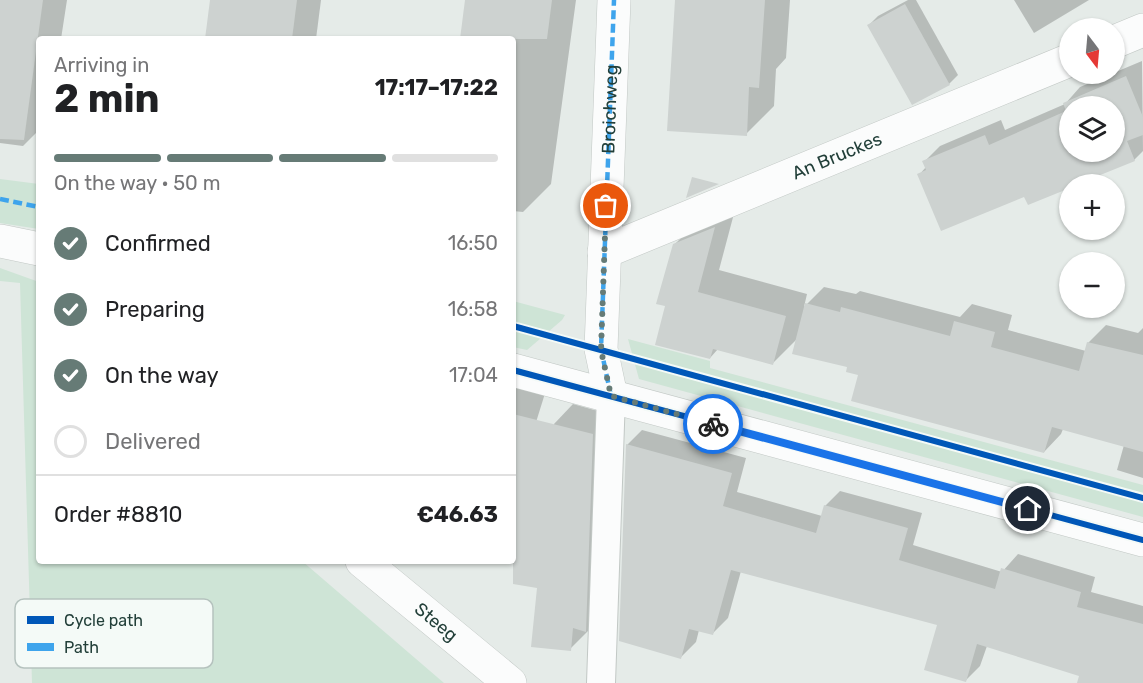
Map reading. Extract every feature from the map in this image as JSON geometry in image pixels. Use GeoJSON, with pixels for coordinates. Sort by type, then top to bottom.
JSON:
{"type":"FeatureCollection","features":[{"type":"Feature","properties":{"kind":"street","name":"Broichweg"},"geometry":{"type":"LineString","coordinates":[[611,396],[601,350],[614,0]]}},
{"type":"Feature","properties":{"kind":"street"},"geometry":{"type":"LineString","coordinates":[[1125,37],[1143,30]]}},
{"type":"Feature","properties":{"kind":"street","name":"An Bruckes"},"geometry":{"type":"LineString","coordinates":[[604,252],[1059,65]]}},
{"type":"Feature","properties":{"kind":"street"},"geometry":{"type":"LineString","coordinates":[[0,240],[36,248]]}},
{"type":"Feature","properties":{"kind":"street"},"geometry":{"type":"LineString","coordinates":[[516,371],[1143,540]]}},
{"type":"Feature","properties":{"kind":"street","name":"Steeg"},"geometry":{"type":"LineString","coordinates":[[366,564],[510,683]]}},
{"type":"Feature","properties":{"kind":"lane"},"geometry":{"type":"LineString","coordinates":[[601,683],[611,396]]}},
{"type":"Feature","properties":{"kind":"green space"},"geometry":{"type":"Polygon","coordinates":[[[0,179],[36,184],[36,229],[0,223],[0,179]]]}},
{"type":"Feature","properties":{"kind":"green space"},"geometry":{"type":"Polygon","coordinates":[[[0,268],[36,281],[36,564],[305,564],[444,683],[32,683],[32,668],[213,668],[213,599],[29,599],[20,283],[0,281],[0,268]]]}},
{"type":"Feature","properties":{"kind":"green space"},"geometry":{"type":"Polygon","coordinates":[[[516,302],[565,315],[562,320],[527,350],[516,348],[516,302]]]}},
{"type":"Feature","properties":{"kind":"green space"},"geometry":{"type":"Polygon","coordinates":[[[628,339],[710,361],[710,368],[1143,485],[1143,517],[639,379],[628,339]]]}},
{"type":"Feature","properties":{"kind":"building"},"geometry":{"type":"Polygon","coordinates":[[[0,0],[43,0],[38,36],[36,36],[24,140],[0,139],[0,0]]]}},
{"type":"Feature","properties":{"kind":"building"},"geometry":{"type":"Polygon","coordinates":[[[210,0],[297,0],[292,36],[205,36],[210,0]]]}},
{"type":"Feature","properties":{"kind":"building"},"geometry":{"type":"Polygon","coordinates":[[[465,0],[552,0],[547,39],[516,39],[516,36],[460,36],[465,0]]]}},
{"type":"Feature","properties":{"kind":"building"},"geometry":{"type":"Polygon","coordinates":[[[675,0],[765,0],[759,88],[749,87],[747,136],[667,131],[675,0]]]}},
{"type":"Feature","properties":{"kind":"building"},"geometry":{"type":"Polygon","coordinates":[[[905,4],[950,85],[912,105],[867,25],[905,4]]]}},
{"type":"Feature","properties":{"kind":"building"},"geometry":{"type":"Polygon","coordinates":[[[1126,76],[1143,117],[1143,135],[1127,141],[1135,161],[1103,174],[1059,174],[1059,192],[1028,205],[1024,197],[941,231],[917,174],[926,170],[922,161],[985,135],[989,145],[1059,114],[1059,162],[1125,162],[1125,96],[1079,96],[1107,84],[1125,84],[1126,76]]]}},
{"type":"Feature","properties":{"kind":"building"},"geometry":{"type":"Polygon","coordinates":[[[692,177],[719,184],[686,198],[692,177]]]}},
{"type":"Feature","properties":{"kind":"building"},"geometry":{"type":"Polygon","coordinates":[[[715,227],[698,292],[786,316],[773,365],[713,349],[710,359],[655,345],[665,306],[656,304],[673,244],[715,227]]]}},
{"type":"Feature","properties":{"kind":"building"},"geometry":{"type":"Polygon","coordinates":[[[805,303],[840,312],[841,307],[950,336],[954,321],[995,332],[991,347],[1079,371],[1087,342],[1143,355],[1143,452],[1052,427],[1044,453],[851,401],[858,375],[846,372],[847,367],[792,354],[805,303]]]}},
{"type":"Feature","properties":{"kind":"building"},"geometry":{"type":"Polygon","coordinates":[[[516,415],[593,434],[586,632],[573,628],[571,651],[531,647],[537,588],[513,584],[513,564],[516,564],[516,415]]]}},
{"type":"Feature","properties":{"kind":"building"},"geometry":{"type":"Polygon","coordinates":[[[626,444],[732,473],[723,506],[816,533],[824,505],[908,528],[899,560],[995,589],[1001,568],[1081,592],[1077,607],[1143,624],[1143,683],[1077,683],[1079,676],[977,644],[966,682],[924,670],[937,625],[731,570],[713,635],[689,629],[681,659],[619,641],[626,444]]]}},
{"type":"Feature","properties":{"kind":"marked path"},"geometry":{"type":"LineString","coordinates":[[611,396],[601,349],[614,0]]}},
{"type":"Feature","properties":{"kind":"marked path"},"geometry":{"type":"LineString","coordinates":[[0,199],[36,206]]}},
{"type":"Feature","properties":{"kind":"cycle path"},"geometry":{"type":"LineString","coordinates":[[516,327],[1143,498]]}},
{"type":"Feature","properties":{"kind":"cycle path"},"geometry":{"type":"LineString","coordinates":[[516,371],[1143,540]]}},
{"type":"Feature","properties":{"kind":"way so far"},"geometry":{"type":"LineString","coordinates":[[606,206],[601,350],[611,396],[713,424]]}},
{"type":"Feature","properties":{"kind":"route"},"geometry":{"type":"LineString","coordinates":[[713,424],[1028,509]]}}]}
